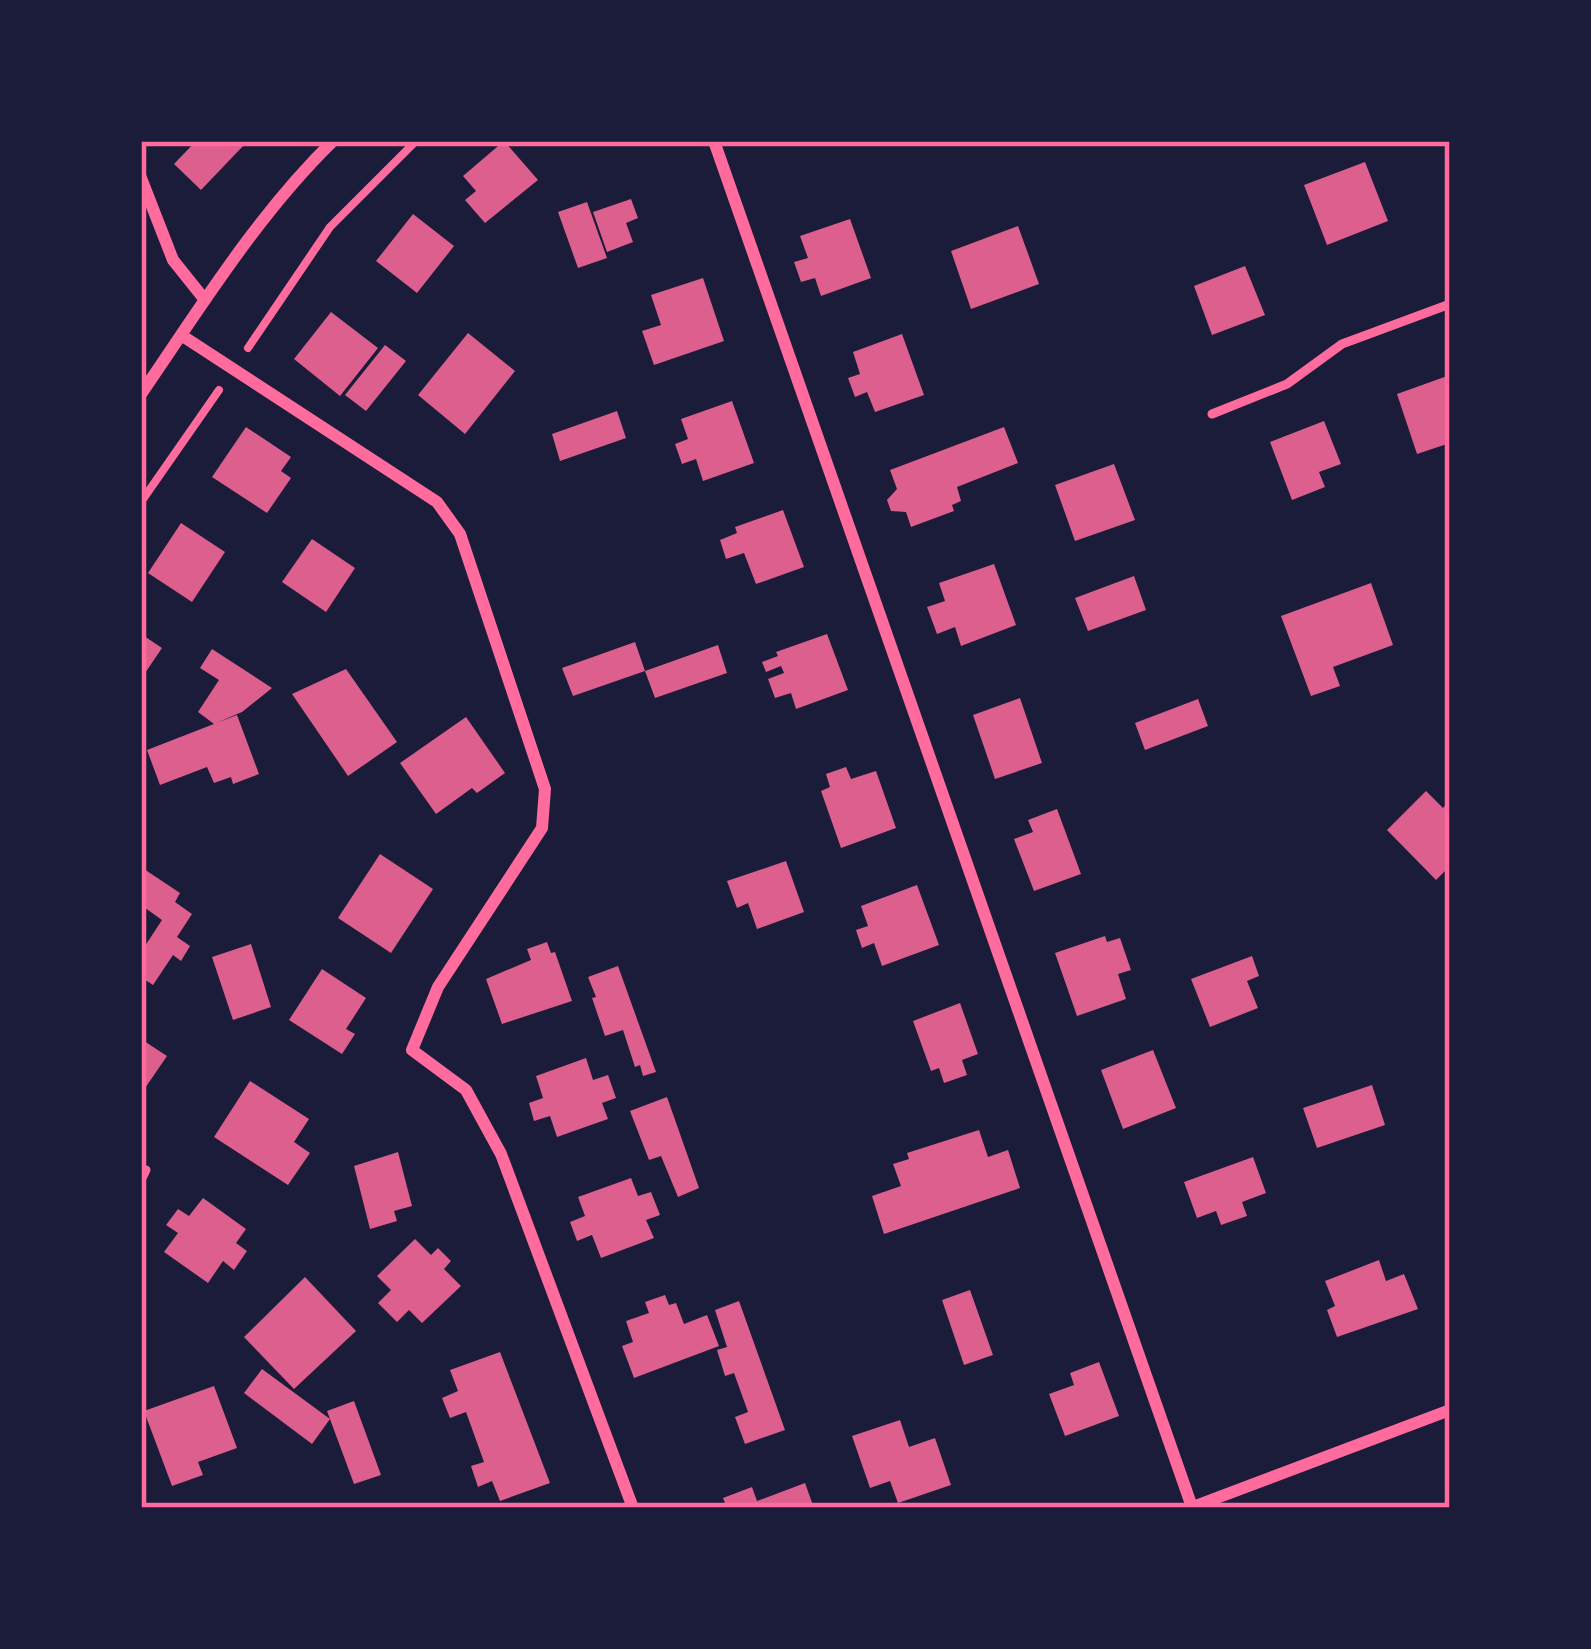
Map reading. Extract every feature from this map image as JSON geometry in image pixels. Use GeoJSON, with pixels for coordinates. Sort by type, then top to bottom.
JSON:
{"type":"FeatureCollection","features":[{"type":"Feature","properties":{"kind":"street"},"geometry":{"type":"LineString","coordinates":[[141,394],[205,299],[308,165],[333,141]]}},
{"type":"Feature","properties":{"kind":"street"},"geometry":{"type":"LineString","coordinates":[[714,141],[1191,1508],[1450,1410]]}},
{"type":"Feature","properties":{"kind":"street"},"geometry":{"type":"LineString","coordinates":[[141,178],[173,260],[205,299]]}},
{"type":"Feature","properties":{"kind":"street"},"geometry":{"type":"LineString","coordinates":[[181,335],[437,502],[460,534],[545,789],[542,828],[438,987],[412,1050],[466,1090],[501,1154],[633,1508]]}},
{"type":"Feature","properties":{"kind":"lane"},"geometry":{"type":"LineString","coordinates":[[1212,414],[1288,384],[1342,344],[1450,304]]}},
{"type":"Feature","properties":{"kind":"path"},"geometry":{"type":"LineString","coordinates":[[141,502],[329,227],[416,141]]}},
{"type":"Feature","properties":{"kind":"building"},"geometry":{"type":"Polygon","coordinates":[[[196,141],[240,141],[244,145],[201,190],[174,164],[196,141]]]}},
{"type":"Feature","properties":{"kind":"building"},"geometry":{"type":"Polygon","coordinates":[[[504,141],[538,180],[485,223],[465,200],[476,191],[463,176],[504,141]]]}},
{"type":"Feature","properties":{"kind":"building"},"geometry":{"type":"Polygon","coordinates":[[[1365,162],[1388,221],[1327,245],[1304,185],[1365,162]]]}},
{"type":"Feature","properties":{"kind":"building"},"geometry":{"type":"Polygon","coordinates":[[[631,199],[638,218],[626,223],[633,242],[607,252],[593,212],[631,199]]]}},
{"type":"Feature","properties":{"kind":"building"},"geometry":{"type":"Polygon","coordinates":[[[587,202],[607,258],[578,268],[558,212],[587,202]]]}},
{"type":"Feature","properties":{"kind":"building"},"geometry":{"type":"Polygon","coordinates":[[[413,214],[454,246],[417,293],[376,261],[413,214]]]}},
{"type":"Feature","properties":{"kind":"building"},"geometry":{"type":"Polygon","coordinates":[[[850,219],[871,278],[821,296],[815,278],[801,282],[794,262],[808,258],[800,236],[850,219]]]}},
{"type":"Feature","properties":{"kind":"building"},"geometry":{"type":"Polygon","coordinates":[[[1018,226],[1039,284],[971,309],[951,251],[1018,226]]]}},
{"type":"Feature","properties":{"kind":"building"},"geometry":{"type":"Polygon","coordinates":[[[1245,266],[1265,315],[1212,335],[1194,286],[1245,266]]]}},
{"type":"Feature","properties":{"kind":"building"},"geometry":{"type":"Polygon","coordinates":[[[703,278],[724,341],[654,365],[642,331],[661,325],[651,295],[703,278]]]}},
{"type":"Feature","properties":{"kind":"building"},"geometry":{"type":"Polygon","coordinates":[[[331,312],[378,348],[340,396],[294,359],[331,312]]]}},
{"type":"Feature","properties":{"kind":"building"},"geometry":{"type":"Polygon","coordinates":[[[468,333],[515,371],[465,434],[418,395],[468,333]]]}},
{"type":"Feature","properties":{"kind":"building"},"geometry":{"type":"Polygon","coordinates":[[[902,334],[924,395],[875,412],[867,392],[855,397],[848,378],[860,374],[853,352],[902,334]]]}},
{"type":"Feature","properties":{"kind":"building"},"geometry":{"type":"Polygon","coordinates":[[[385,345],[406,361],[366,411],[345,395],[385,345]]]}},
{"type":"Feature","properties":{"kind":"building"},"geometry":{"type":"Polygon","coordinates":[[[1450,375],[1450,443],[1417,454],[1397,394],[1450,375]]]}},
{"type":"Feature","properties":{"kind":"building"},"geometry":{"type":"Polygon","coordinates":[[[732,401],[754,463],[703,481],[696,459],[682,464],[675,444],[688,439],[681,419],[732,401]]]}},
{"type":"Feature","properties":{"kind":"building"},"geometry":{"type":"Polygon","coordinates":[[[617,411],[626,438],[560,461],[552,434],[617,411]]]}},
{"type":"Feature","properties":{"kind":"building"},"geometry":{"type":"Polygon","coordinates":[[[1324,421],[1341,464],[1319,472],[1325,487],[1292,500],[1270,442],[1324,421]]]}},
{"type":"Feature","properties":{"kind":"building"},"geometry":{"type":"Polygon","coordinates":[[[246,427],[291,457],[281,471],[291,478],[267,513],[212,477],[246,427]]]}},
{"type":"Feature","properties":{"kind":"building"},"geometry":{"type":"Polygon","coordinates":[[[1004,427],[1018,463],[957,487],[961,501],[952,505],[954,511],[911,527],[906,512],[891,511],[887,500],[897,489],[890,470],[1004,427]]]}},
{"type":"Feature","properties":{"kind":"building"},"geometry":{"type":"Polygon","coordinates":[[[1114,464],[1135,520],[1075,541],[1055,485],[1114,464]]]}},
{"type":"Feature","properties":{"kind":"building"},"geometry":{"type":"Polygon","coordinates":[[[783,510],[804,567],[756,584],[744,553],[726,559],[720,540],[737,533],[735,527],[783,510]]]}},
{"type":"Feature","properties":{"kind":"building"},"geometry":{"type":"Polygon","coordinates":[[[181,523],[225,552],[192,602],[148,573],[181,523]]]}},
{"type":"Feature","properties":{"kind":"building"},"geometry":{"type":"Polygon","coordinates":[[[312,539],[355,568],[326,612],[282,582],[312,539]]]}},
{"type":"Feature","properties":{"kind":"building"},"geometry":{"type":"Polygon","coordinates":[[[994,564],[1016,625],[961,646],[955,627],[937,634],[927,607],[945,601],[939,583],[994,564]]]}},
{"type":"Feature","properties":{"kind":"building"},"geometry":{"type":"Polygon","coordinates":[[[1134,576],[1146,610],[1088,631],[1075,598],[1134,576]]]}},
{"type":"Feature","properties":{"kind":"building"},"geometry":{"type":"Polygon","coordinates":[[[1371,583],[1393,645],[1333,667],[1340,686],[1311,696],[1281,616],[1371,583]]]}},
{"type":"Feature","properties":{"kind":"building"},"geometry":{"type":"Polygon","coordinates":[[[141,634],[162,648],[141,679],[141,634]]]}},
{"type":"Feature","properties":{"kind":"building"},"geometry":{"type":"Polygon","coordinates":[[[827,634],[848,690],[796,709],[791,693],[775,698],[768,679],[784,673],[781,666],[766,672],[762,662],[778,656],[776,652],[827,634]]]}},
{"type":"Feature","properties":{"kind":"building"},"geometry":{"type":"Polygon","coordinates":[[[635,642],[645,671],[573,696],[562,668],[635,642]]]}},
{"type":"Feature","properties":{"kind":"building"},"geometry":{"type":"Polygon","coordinates":[[[718,645],[727,673],[655,698],[645,671],[718,645]]]}},
{"type":"Feature","properties":{"kind":"building"},"geometry":{"type":"Polygon","coordinates":[[[212,649],[272,688],[242,712],[214,724],[198,712],[219,680],[200,668],[212,649]]]}},
{"type":"Feature","properties":{"kind":"building"},"geometry":{"type":"Polygon","coordinates":[[[346,669],[397,742],[348,776],[292,694],[346,669]]]}},
{"type":"Feature","properties":{"kind":"building"},"geometry":{"type":"Polygon","coordinates":[[[1020,698],[1042,763],[995,779],[973,715],[1020,698]]]}},
{"type":"Feature","properties":{"kind":"building"},"geometry":{"type":"Polygon","coordinates":[[[1198,699],[1208,726],[1145,750],[1135,723],[1198,699]]]}},
{"type":"Feature","properties":{"kind":"building"},"geometry":{"type":"Polygon","coordinates":[[[237,715],[259,774],[233,784],[231,777],[214,783],[207,767],[160,785],[147,750],[237,715]]]}},
{"type":"Feature","properties":{"kind":"building"},"geometry":{"type":"Polygon","coordinates":[[[466,717],[505,773],[477,793],[472,788],[436,814],[400,763],[466,717]]]}},
{"type":"Feature","properties":{"kind":"building"},"geometry":{"type":"Polygon","coordinates":[[[846,767],[851,779],[876,771],[896,828],[841,848],[821,791],[830,787],[826,774],[846,767]]]}},
{"type":"Feature","properties":{"kind":"building"},"geometry":{"type":"Polygon","coordinates":[[[1426,791],[1443,808],[1450,800],[1450,866],[1436,880],[1387,830],[1426,791]]]}},
{"type":"Feature","properties":{"kind":"building"},"geometry":{"type":"Polygon","coordinates":[[[1057,809],[1081,874],[1034,891],[1014,839],[1033,832],[1028,820],[1057,809]]]}},
{"type":"Feature","properties":{"kind":"building"},"geometry":{"type":"Polygon","coordinates":[[[380,854],[433,889],[391,953],[338,918],[380,854]]]}},
{"type":"Feature","properties":{"kind":"building"},"geometry":{"type":"Polygon","coordinates":[[[786,861],[804,912],[757,929],[748,903],[737,908],[727,881],[786,861]]]}},
{"type":"Feature","properties":{"kind":"building"},"geometry":{"type":"Polygon","coordinates":[[[141,867],[180,893],[175,902],[192,914],[177,937],[190,946],[181,961],[173,955],[153,985],[141,977],[141,952],[162,920],[141,905],[141,867]]]}},
{"type":"Feature","properties":{"kind":"building"},"geometry":{"type":"Polygon","coordinates":[[[917,885],[939,945],[882,966],[874,943],[862,948],[856,930],[868,926],[861,906],[917,885]]]}},
{"type":"Feature","properties":{"kind":"building"},"geometry":{"type":"Polygon","coordinates":[[[1105,936],[1107,942],[1120,938],[1131,970],[1118,974],[1126,999],[1077,1016],[1055,953],[1105,936]]]}},
{"type":"Feature","properties":{"kind":"building"},"geometry":{"type":"Polygon","coordinates":[[[547,942],[572,1001],[502,1024],[486,979],[531,960],[527,949],[547,942]]]}},
{"type":"Feature","properties":{"kind":"building"},"geometry":{"type":"Polygon","coordinates":[[[251,944],[271,1007],[233,1020],[212,957],[251,944]]]}},
{"type":"Feature","properties":{"kind":"building"},"geometry":{"type":"Polygon","coordinates":[[[1252,956],[1259,976],[1247,981],[1258,1008],[1210,1027],[1191,979],[1252,956]]]}},
{"type":"Feature","properties":{"kind":"building"},"geometry":{"type":"Polygon","coordinates":[[[618,966],[656,1072],[643,1076],[640,1065],[635,1067],[623,1030],[605,1036],[592,998],[596,997],[588,977],[618,966]]]}},
{"type":"Feature","properties":{"kind":"building"},"geometry":{"type":"Polygon","coordinates":[[[322,969],[366,998],[346,1029],[355,1034],[342,1054],[289,1020],[322,969]]]}},
{"type":"Feature","properties":{"kind":"building"},"geometry":{"type":"Polygon","coordinates":[[[960,1003],[978,1054],[962,1060],[967,1075],[944,1083],[939,1068],[931,1071],[913,1021],[960,1003]]]}},
{"type":"Feature","properties":{"kind":"building"},"geometry":{"type":"Polygon","coordinates":[[[141,1039],[167,1056],[141,1094],[141,1039]]]}},
{"type":"Feature","properties":{"kind":"building"},"geometry":{"type":"Polygon","coordinates":[[[1153,1050],[1176,1108],[1123,1129],[1101,1070],[1153,1050]]]}},
{"type":"Feature","properties":{"kind":"building"},"geometry":{"type":"Polygon","coordinates":[[[586,1058],[593,1080],[608,1075],[616,1098],[602,1103],[608,1119],[557,1137],[550,1116],[534,1121],[529,1103],[543,1098],[536,1076],[586,1058]]]}},
{"type":"Feature","properties":{"kind":"building"},"geometry":{"type":"Polygon","coordinates":[[[250,1081],[309,1119],[294,1142],[310,1153],[288,1185],[214,1137],[250,1081]]]}},
{"type":"Feature","properties":{"kind":"building"},"geometry":{"type":"Polygon","coordinates":[[[1372,1085],[1385,1125],[1317,1148],[1303,1108],[1372,1085]]]}},
{"type":"Feature","properties":{"kind":"building"},"geometry":{"type":"Polygon","coordinates":[[[667,1097],[699,1188],[678,1197],[661,1156],[649,1160],[630,1111],[667,1097]]]}},
{"type":"Feature","properties":{"kind":"building"},"geometry":{"type":"Polygon","coordinates":[[[979,1130],[988,1157],[1008,1150],[1020,1188],[884,1234],[872,1196],[901,1186],[893,1164],[909,1159],[907,1153],[979,1130]]]}},
{"type":"Feature","properties":{"kind":"building"},"geometry":{"type":"Polygon","coordinates":[[[398,1152],[412,1206],[394,1211],[397,1221],[370,1229],[354,1166],[398,1152]]]}},
{"type":"Feature","properties":{"kind":"building"},"geometry":{"type":"Polygon","coordinates":[[[1253,1157],[1266,1193],[1242,1202],[1247,1216],[1221,1225],[1216,1211],[1197,1218],[1184,1182],[1253,1157]]]}},
{"type":"Feature","properties":{"kind":"building"},"geometry":{"type":"Polygon","coordinates":[[[631,1178],[638,1196],[651,1192],[660,1215],[646,1220],[654,1238],[601,1258],[592,1235],[577,1241],[570,1222],[585,1216],[578,1197],[631,1178]]]}},
{"type":"Feature","properties":{"kind":"building"},"geometry":{"type":"Polygon","coordinates":[[[203,1198],[246,1229],[236,1243],[247,1251],[234,1270],[223,1261],[208,1283],[164,1252],[178,1233],[166,1225],[178,1209],[189,1216],[203,1198]]]}},
{"type":"Feature","properties":{"kind":"building"},"geometry":{"type":"Polygon","coordinates":[[[415,1239],[431,1255],[438,1248],[451,1261],[444,1269],[461,1286],[422,1323],[409,1310],[397,1322],[378,1303],[391,1290],[377,1276],[415,1239]]]}},
{"type":"Feature","properties":{"kind":"building"},"geometry":{"type":"Polygon","coordinates":[[[1379,1260],[1386,1281],[1404,1274],[1418,1309],[1337,1337],[1327,1310],[1335,1306],[1325,1281],[1379,1260]]]}},
{"type":"Feature","properties":{"kind":"building"},"geometry":{"type":"Polygon","coordinates":[[[305,1277],[356,1331],[294,1389],[244,1337],[305,1277]]]}},
{"type":"Feature","properties":{"kind":"building"},"geometry":{"type":"Polygon","coordinates":[[[970,1290],[993,1355],[964,1365],[942,1300],[970,1290]]]}},
{"type":"Feature","properties":{"kind":"building"},"geometry":{"type":"Polygon","coordinates":[[[665,1295],[669,1305],[676,1303],[684,1324],[707,1315],[719,1346],[634,1378],[622,1346],[633,1342],[626,1321],[649,1313],[645,1302],[665,1295]]]}},
{"type":"Feature","properties":{"kind":"building"},"geometry":{"type":"Polygon","coordinates":[[[739,1301],[785,1430],[745,1444],[735,1417],[748,1412],[734,1373],[725,1376],[717,1350],[727,1347],[715,1310],[739,1301]]]}},
{"type":"Feature","properties":{"kind":"building"},"geometry":{"type":"Polygon","coordinates":[[[500,1352],[550,1483],[500,1501],[492,1481],[478,1487],[471,1466],[484,1462],[466,1412],[450,1418],[442,1398],[458,1391],[450,1370],[500,1352]]]}},
{"type":"Feature","properties":{"kind":"building"},"geometry":{"type":"Polygon","coordinates":[[[1099,1362],[1119,1416],[1065,1436],[1049,1394],[1074,1385],[1070,1373],[1099,1362]]]}},
{"type":"Feature","properties":{"kind":"building"},"geometry":{"type":"Polygon","coordinates":[[[262,1369],[330,1419],[312,1444],[244,1393],[262,1369]]]}},
{"type":"Feature","properties":{"kind":"building"},"geometry":{"type":"Polygon","coordinates":[[[214,1386],[237,1448],[198,1462],[203,1475],[172,1486],[144,1411],[214,1386]]]}},
{"type":"Feature","properties":{"kind":"building"},"geometry":{"type":"Polygon","coordinates":[[[354,1401],[381,1475],[354,1484],[327,1411],[354,1401]]]}},
{"type":"Feature","properties":{"kind":"building"},"geometry":{"type":"Polygon","coordinates":[[[900,1420],[909,1447],[935,1438],[951,1485],[898,1503],[890,1481],[870,1488],[852,1436],[900,1420]]]}},
{"type":"Feature","properties":{"kind":"building"},"geometry":{"type":"Polygon","coordinates":[[[805,1483],[814,1508],[727,1508],[723,1498],[752,1487],[757,1501],[805,1483]]]}}]}
